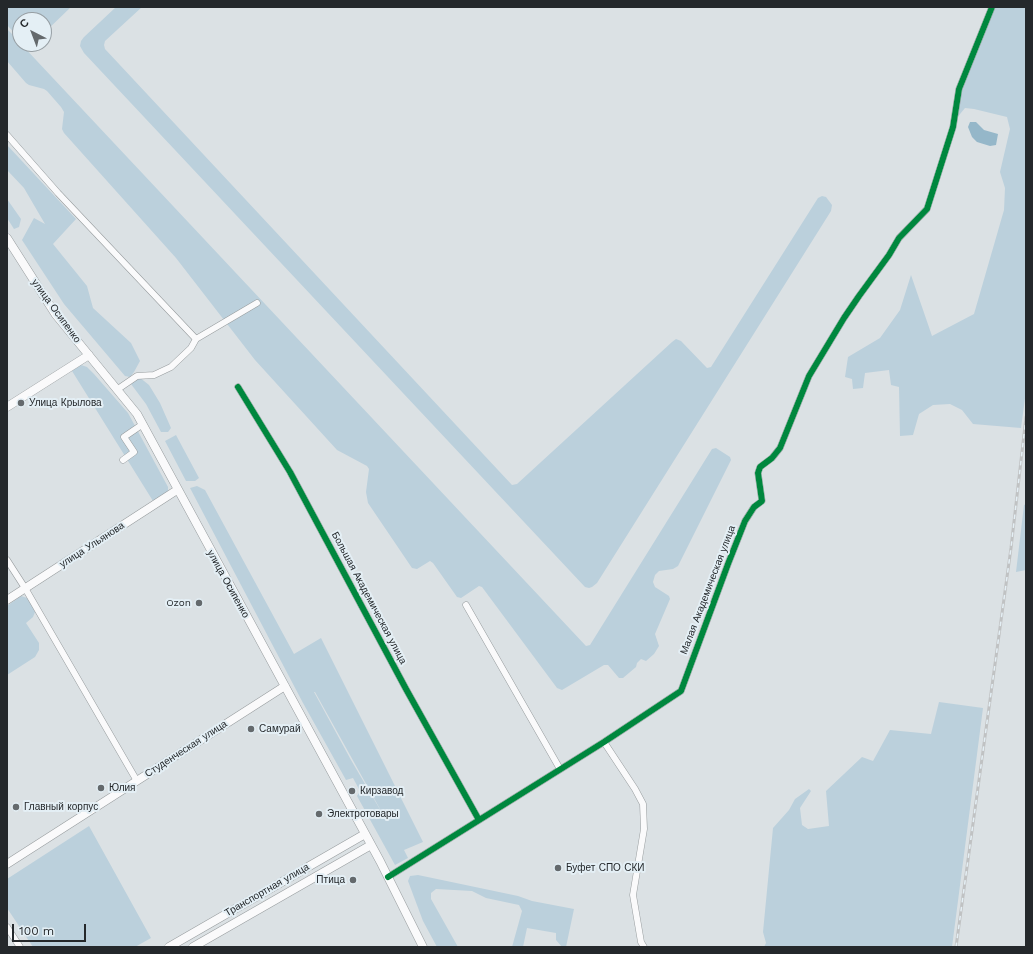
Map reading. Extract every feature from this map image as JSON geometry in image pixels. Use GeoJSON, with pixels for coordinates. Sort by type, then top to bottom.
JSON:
{"type":"FeatureCollection","features":[{"type":"Feature","properties":{"kind":"main road","name":"улица Осипенко"},"geometry":{"type":"LineString","coordinates":[[7,238],[52,309],[132,406],[143,424],[177,490],[388,876],[423,947]]}},
{"type":"Feature","properties":{"kind":"main road"},"geometry":{"type":"LineString","coordinates":[[7,407],[89,354]]}},
{"type":"Feature","properties":{"kind":"main road","name":"улица Ульянова"},"geometry":{"type":"LineString","coordinates":[[7,600],[177,490]]}},
{"type":"Feature","properties":{"kind":"main road","name":"Студенческая улица"},"geometry":{"type":"LineString","coordinates":[[7,864],[285,686]]}},
{"type":"Feature","properties":{"kind":"main road","name":"Транспортная улица"},"geometry":{"type":"LineString","coordinates":[[169,947],[365,834]]}},
{"type":"Feature","properties":{"kind":"main road","name":"Транспортная улица"},"geometry":{"type":"LineString","coordinates":[[193,947],[371,845]]}},
{"type":"Feature","properties":{"kind":"street","name":"Малая Академическая улица"},"geometry":{"type":"LineString","coordinates":[[604,742],[681,691],[745,521],[754,507],[762,501],[758,473],[760,467],[772,458],[780,448],[809,376],[858,296],[890,255],[899,238],[927,208],[953,127],[959,89],[992,7]]}},
{"type":"Feature","properties":{"kind":"street"},"geometry":{"type":"LineString","coordinates":[[7,135],[58,193],[196,339]]}},
{"type":"Feature","properties":{"kind":"street"},"geometry":{"type":"LineString","coordinates":[[118,389],[138,376],[154,374],[171,367],[192,348],[196,339],[257,303]]}},
{"type":"Feature","properties":{"kind":"street","name":"Большая Академическая улица"},"geometry":{"type":"LineString","coordinates":[[238,387],[290,472],[406,689],[480,820]]}},
{"type":"Feature","properties":{"kind":"street"},"geometry":{"type":"LineString","coordinates":[[123,460],[134,452],[124,437],[143,424]]}},
{"type":"Feature","properties":{"kind":"street"},"geometry":{"type":"LineString","coordinates":[[7,560],[25,588],[137,781]]}},
{"type":"Feature","properties":{"kind":"street"},"geometry":{"type":"LineString","coordinates":[[466,606],[560,770]]}},
{"type":"Feature","properties":{"kind":"street"},"geometry":{"type":"LineString","coordinates":[[388,876],[604,742],[636,789],[643,804],[644,829],[633,896],[641,942],[644,947]]}},
{"type":"Feature","properties":{"kind":"street"},"geometry":{"type":"LineString","coordinates":[[7,927],[20,947]]}},
{"type":"Feature","properties":{"kind":"shaded area"},"geometry":{"type":"Polygon","coordinates":[[[7,7],[71,7],[52,25],[52,12],[12,12],[12,30],[7,25],[7,7]]]}},
{"type":"Feature","properties":{"kind":"shaded area"},"geometry":{"type":"Polygon","coordinates":[[[116,7],[142,7],[105,41],[105,49],[512,485],[517,484],[676,339],[681,341],[707,368],[711,367],[818,198],[822,196],[826,197],[832,205],[831,211],[597,583],[589,588],[585,587],[84,53],[80,46],[81,41],[116,7]]]}},
{"type":"Feature","properties":{"kind":"shaded area"},"geometry":{"type":"Polygon","coordinates":[[[990,7],[1026,7],[1026,391],[1021,428],[973,424],[962,410],[950,404],[933,405],[919,414],[913,435],[900,436],[899,387],[891,385],[889,370],[865,373],[863,388],[853,389],[852,379],[845,377],[848,357],[880,338],[900,310],[911,275],[932,336],[974,314],[1004,210],[1005,188],[1000,172],[1010,129],[1007,117],[965,108],[951,125],[958,90],[990,7]]]}},
{"type":"Feature","properties":{"kind":"shaded area"},"geometry":{"type":"Polygon","coordinates":[[[7,29],[12,34],[12,52],[29,52],[586,646],[590,645],[712,449],[716,448],[730,457],[731,460],[678,566],[673,569],[659,571],[655,575],[653,582],[655,587],[669,596],[670,599],[655,634],[659,646],[654,654],[646,661],[641,659],[637,663],[636,667],[623,678],[619,678],[608,665],[604,665],[562,690],[557,688],[482,587],[479,586],[461,598],[457,597],[433,563],[430,561],[417,569],[412,568],[368,503],[366,492],[369,469],[367,466],[337,450],[255,360],[176,258],[64,133],[62,129],[64,112],[61,107],[47,91],[26,83],[7,61],[7,29]]]}},
{"type":"Feature","properties":{"kind":"shaded area"},"geometry":{"type":"Polygon","coordinates":[[[970,122],[976,122],[984,130],[998,134],[996,145],[990,146],[977,142],[972,137],[968,127],[970,122]]]}},
{"type":"Feature","properties":{"kind":"shaded area"},"geometry":{"type":"Polygon","coordinates":[[[7,145],[76,219],[53,244],[87,286],[93,308],[131,343],[140,361],[130,377],[125,376],[64,304],[22,240],[34,218],[45,224],[24,188],[7,170],[7,145]]]}},
{"type":"Feature","properties":{"kind":"shaded area"},"geometry":{"type":"Polygon","coordinates":[[[7,199],[21,219],[19,227],[14,229],[7,218],[7,199]]]}},
{"type":"Feature","properties":{"kind":"shaded area"},"geometry":{"type":"Polygon","coordinates":[[[81,365],[87,367],[94,374],[128,413],[168,487],[168,491],[153,501],[72,371],[81,365]]]}},
{"type":"Feature","properties":{"kind":"shaded area"},"geometry":{"type":"Polygon","coordinates":[[[139,377],[149,385],[160,403],[171,428],[168,432],[161,432],[146,404],[131,384],[139,377]]]}},
{"type":"Feature","properties":{"kind":"shaded area"},"geometry":{"type":"Polygon","coordinates":[[[176,435],[199,478],[195,481],[186,481],[165,441],[176,435]]]}},
{"type":"Feature","properties":{"kind":"shaded area"},"geometry":{"type":"Polygon","coordinates":[[[197,486],[205,490],[294,654],[321,638],[423,842],[404,850],[408,858],[395,865],[357,796],[360,791],[353,778],[346,780],[303,703],[190,488],[197,486]],[[315,692],[351,760],[385,818],[315,692]]]}},
{"type":"Feature","properties":{"kind":"shaded area"},"geometry":{"type":"Polygon","coordinates":[[[1026,504],[1026,570],[1016,572],[1024,505],[1026,504]]]}},
{"type":"Feature","properties":{"kind":"shaded area"},"geometry":{"type":"Polygon","coordinates":[[[21,596],[27,598],[33,605],[35,612],[33,617],[26,623],[39,643],[39,650],[35,657],[7,675],[7,606],[21,596]]]}},
{"type":"Feature","properties":{"kind":"shaded area"},"geometry":{"type":"Polygon","coordinates":[[[939,702],[983,708],[952,947],[764,947],[766,943],[763,932],[773,828],[789,810],[795,799],[809,789],[811,791],[800,808],[802,825],[808,829],[829,826],[826,791],[862,757],[873,761],[890,730],[931,734],[939,702]]]}},
{"type":"Feature","properties":{"kind":"shaded area"},"geometry":{"type":"Polygon","coordinates":[[[89,826],[151,938],[135,947],[33,947],[7,908],[7,879],[89,826]]]}},
{"type":"Feature","properties":{"kind":"shaded area"},"geometry":{"type":"Polygon","coordinates":[[[418,875],[574,909],[566,947],[562,947],[556,940],[556,933],[527,928],[523,947],[512,947],[522,911],[519,905],[486,898],[472,891],[436,889],[431,893],[431,899],[458,947],[437,947],[423,921],[408,881],[410,876],[418,875]]]}},
{"type":"Feature","properties":{"kind":"railway"},"geometry":{"type":"LineString","coordinates":[[956,947],[1011,548],[1026,417]]}},
{"type":"Feature","properties":{"kind":"cycle path"},"geometry":{"type":"LineString","coordinates":[[388,877],[604,742],[681,691],[745,521],[754,507],[762,501],[758,473],[760,467],[772,458],[780,448],[809,376],[844,318],[889,255],[899,238],[927,209],[953,127],[959,89],[992,7]]}},
{"type":"Feature","properties":{"kind":"cycle path"},"geometry":{"type":"LineString","coordinates":[[238,387],[290,472],[406,689],[479,820]]}},
{"type":"Feature","properties":{"kind":"place","name":"Улица Крылова"},"geometry":{"type":"Point","coordinates":[21,403]}},
{"type":"Feature","properties":{"kind":"place","name":"Ozon"},"geometry":{"type":"Point","coordinates":[199,603]}},
{"type":"Feature","properties":{"kind":"place","name":"Самурай"},"geometry":{"type":"Point","coordinates":[251,729]}},
{"type":"Feature","properties":{"kind":"place","name":"Юлия"},"geometry":{"type":"Point","coordinates":[101,788]}},
{"type":"Feature","properties":{"kind":"place","name":"Кирзавод"},"geometry":{"type":"Point","coordinates":[352,791]}},
{"type":"Feature","properties":{"kind":"place","name":"Главный корпус"},"geometry":{"type":"Point","coordinates":[16,807]}},
{"type":"Feature","properties":{"kind":"place","name":"Электротовары"},"geometry":{"type":"Point","coordinates":[319,814]}},
{"type":"Feature","properties":{"kind":"place","name":"Буфет СПО СКИ"},"geometry":{"type":"Point","coordinates":[558,868]}},
{"type":"Feature","properties":{"kind":"place","name":"Птица"},"geometry":{"type":"Point","coordinates":[353,880]}}]}
